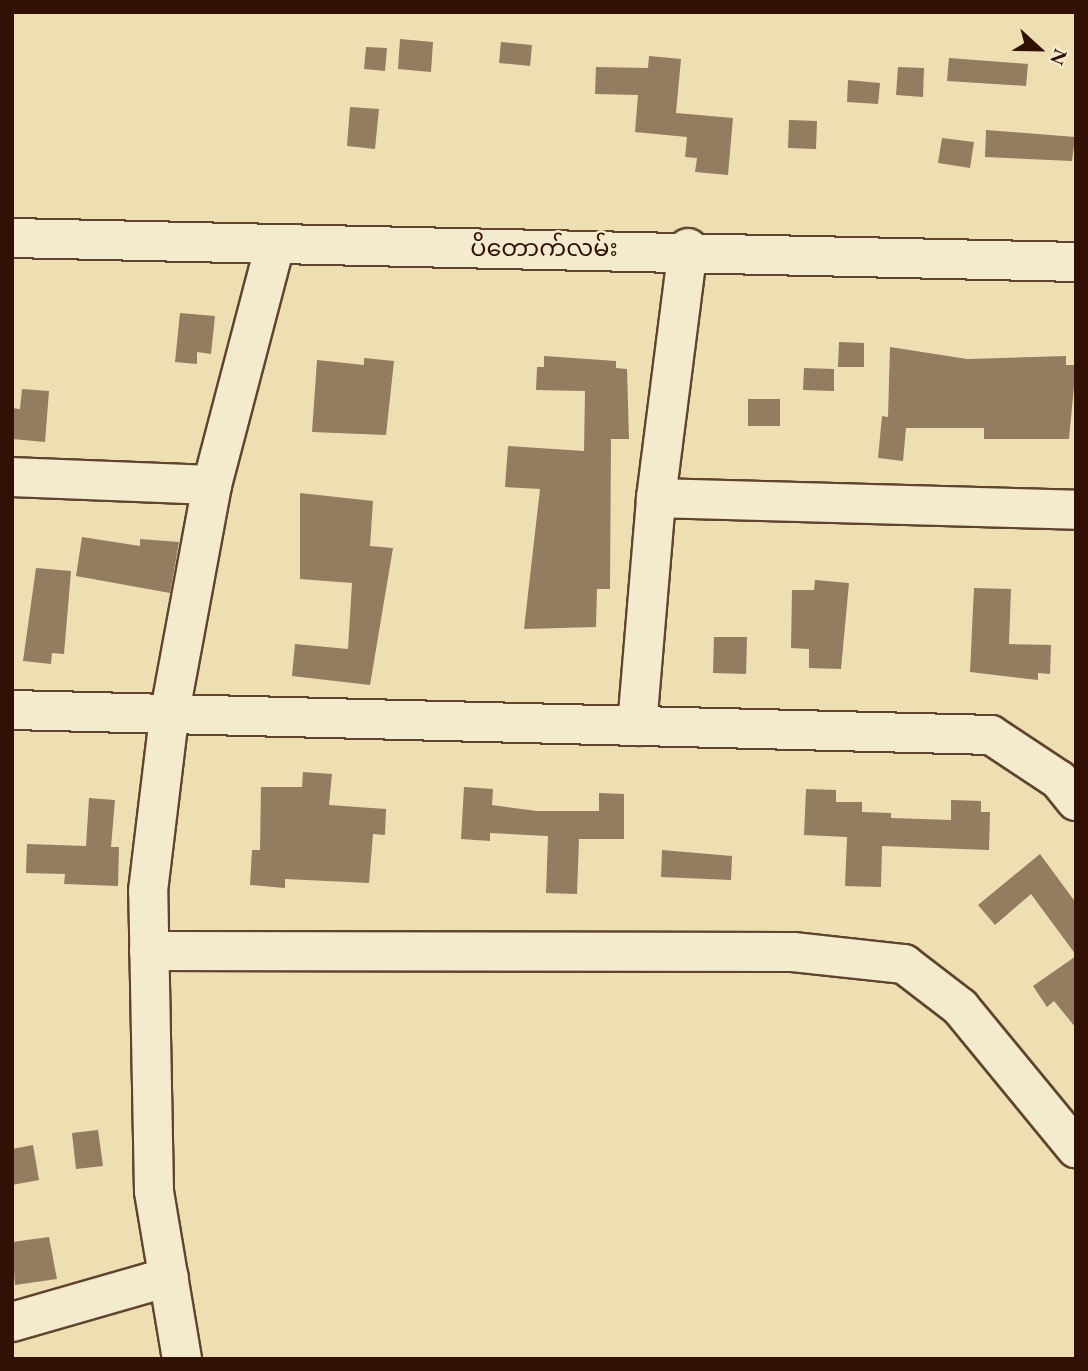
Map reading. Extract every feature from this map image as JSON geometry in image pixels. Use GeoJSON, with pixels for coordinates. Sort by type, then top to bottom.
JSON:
{"type":"FeatureCollection","features":[{"type":"Feature","properties":{"kind":"street","name":"ပိတောက်လမ်း"},"geometry":{"type":"LineString","coordinates":[[12,238],[274,248],[688,248],[1076,262]]}},
{"type":"Feature","properties":{"kind":"street"},"geometry":{"type":"LineString","coordinates":[[182,1359],[155,1191],[148,891],[169,717],[212,485],[274,248]]}},
{"type":"Feature","properties":{"kind":"street"},"geometry":{"type":"LineString","coordinates":[[637,726],[656,498],[688,248]]}},
{"type":"Feature","properties":{"kind":"street"},"geometry":{"type":"LineString","coordinates":[[12,477],[212,485]]}},
{"type":"Feature","properties":{"kind":"street"},"geometry":{"type":"LineString","coordinates":[[656,498],[1076,510]]}},
{"type":"Feature","properties":{"kind":"street"},"geometry":{"type":"LineString","coordinates":[[12,710],[169,717],[991,735],[1059,780],[1076,801]]}},
{"type":"Feature","properties":{"kind":"street"},"geometry":{"type":"LineString","coordinates":[[149,951],[793,952],[904,964],[960,1007],[1076,1148]]}},
{"type":"Feature","properties":{"kind":"street"},"geometry":{"type":"LineString","coordinates":[[12,1322],[169,1277]]}},
{"type":"Feature","properties":{"kind":"building"},"geometry":{"type":"Polygon","coordinates":[[[400,39],[433,42],[431,72],[398,69],[400,39]]]}},
{"type":"Feature","properties":{"kind":"building"},"geometry":{"type":"Polygon","coordinates":[[[501,42],[532,45],[530,66],[499,63],[501,42]]]}},
{"type":"Feature","properties":{"kind":"building"},"geometry":{"type":"Polygon","coordinates":[[[366,47],[387,48],[385,71],[364,69],[366,47]]]}},
{"type":"Feature","properties":{"kind":"building"},"geometry":{"type":"Polygon","coordinates":[[[649,56],[681,59],[676,113],[733,118],[728,175],[695,172],[697,158],[685,157],[687,137],[635,132],[638,95],[595,94],[596,67],[648,68],[649,56]]]}},
{"type":"Feature","properties":{"kind":"building"},"geometry":{"type":"Polygon","coordinates":[[[949,58],[1028,64],[1026,86],[947,81],[949,58]]]}},
{"type":"Feature","properties":{"kind":"building"},"geometry":{"type":"Polygon","coordinates":[[[898,67],[924,68],[923,97],[896,95],[898,67]]]}},
{"type":"Feature","properties":{"kind":"building"},"geometry":{"type":"Polygon","coordinates":[[[848,80],[880,83],[878,104],[847,102],[848,80]]]}},
{"type":"Feature","properties":{"kind":"building"},"geometry":{"type":"Polygon","coordinates":[[[350,107],[379,109],[375,149],[347,146],[350,107]]]}},
{"type":"Feature","properties":{"kind":"building"},"geometry":{"type":"Polygon","coordinates":[[[789,120],[817,121],[816,149],[788,148],[789,120]]]}},
{"type":"Feature","properties":{"kind":"building"},"geometry":{"type":"Polygon","coordinates":[[[986,130],[1075,137],[1072,161],[985,157],[986,130]]]}},
{"type":"Feature","properties":{"kind":"building"},"geometry":{"type":"Polygon","coordinates":[[[942,138],[974,142],[970,168],[938,163],[942,138]]]}},
{"type":"Feature","properties":{"kind":"building"},"geometry":{"type":"Polygon","coordinates":[[[180,313],[215,316],[211,354],[197,352],[197,364],[175,362],[180,313]]]}},
{"type":"Feature","properties":{"kind":"building"},"geometry":{"type":"Polygon","coordinates":[[[839,342],[864,343],[864,367],[838,367],[839,342]]]}},
{"type":"Feature","properties":{"kind":"building"},"geometry":{"type":"Polygon","coordinates":[[[890,347],[967,359],[1066,356],[1066,365],[1076,365],[1069,439],[984,439],[984,428],[906,428],[903,461],[878,458],[882,416],[888,417],[890,347]]]}},
{"type":"Feature","properties":{"kind":"building"},"geometry":{"type":"Polygon","coordinates":[[[544,356],[616,361],[616,368],[627,369],[629,439],[611,439],[610,589],[597,589],[596,627],[524,629],[540,489],[505,487],[508,446],[584,451],[585,391],[536,390],[537,367],[544,367],[544,356]]]}},
{"type":"Feature","properties":{"kind":"building"},"geometry":{"type":"Polygon","coordinates":[[[364,358],[394,361],[386,435],[312,432],[317,360],[364,365],[364,358]]]}},
{"type":"Feature","properties":{"kind":"building"},"geometry":{"type":"Polygon","coordinates":[[[804,368],[834,369],[834,391],[803,390],[804,368]]]}},
{"type":"Feature","properties":{"kind":"building"},"geometry":{"type":"Polygon","coordinates":[[[22,389],[49,391],[45,442],[12,439],[12,408],[20,409],[22,389]]]}},
{"type":"Feature","properties":{"kind":"building"},"geometry":{"type":"Polygon","coordinates":[[[748,399],[780,399],[780,426],[748,426],[748,399]]]}},
{"type":"Feature","properties":{"kind":"building"},"geometry":{"type":"Polygon","coordinates":[[[300,493],[373,501],[370,546],[393,548],[370,685],[292,676],[295,644],[348,649],[352,583],[300,579],[300,493]]]}},
{"type":"Feature","properties":{"kind":"building"},"geometry":{"type":"Polygon","coordinates":[[[82,537],[140,546],[140,539],[179,542],[170,593],[76,576],[82,537]]]}},
{"type":"Feature","properties":{"kind":"building"},"geometry":{"type":"Polygon","coordinates":[[[36,568],[71,571],[64,654],[52,653],[51,664],[23,661],[36,568]]]}},
{"type":"Feature","properties":{"kind":"building"},"geometry":{"type":"Polygon","coordinates":[[[815,580],[849,583],[841,669],[809,668],[809,649],[791,648],[792,590],[814,590],[815,580]]]}},
{"type":"Feature","properties":{"kind":"building"},"geometry":{"type":"Polygon","coordinates":[[[974,588],[1011,589],[1009,644],[1051,645],[1050,674],[1038,673],[1038,680],[970,672],[974,588]]]}},
{"type":"Feature","properties":{"kind":"building"},"geometry":{"type":"Polygon","coordinates":[[[714,637],[747,637],[746,674],[713,673],[714,637]]]}},
{"type":"Feature","properties":{"kind":"building"},"geometry":{"type":"Polygon","coordinates":[[[303,772],[332,774],[329,805],[386,809],[385,835],[373,834],[369,883],[285,879],[285,888],[250,885],[252,850],[260,850],[261,787],[302,787],[303,772]]]}},
{"type":"Feature","properties":{"kind":"building"},"geometry":{"type":"Polygon","coordinates":[[[464,787],[493,789],[492,805],[537,811],[599,811],[599,793],[624,794],[624,839],[579,839],[577,894],[546,893],[548,836],[490,833],[490,841],[461,839],[464,787]]]}},
{"type":"Feature","properties":{"kind":"building"},"geometry":{"type":"Polygon","coordinates":[[[806,789],[836,790],[836,802],[862,802],[862,812],[891,813],[891,818],[951,820],[951,800],[981,801],[981,812],[990,812],[989,850],[882,846],[881,887],[845,886],[847,837],[804,835],[806,789]]]}},
{"type":"Feature","properties":{"kind":"building"},"geometry":{"type":"Polygon","coordinates":[[[89,798],[115,800],[111,847],[119,847],[118,886],[64,884],[65,874],[26,873],[27,844],[86,846],[89,798]]]}},
{"type":"Feature","properties":{"kind":"building"},"geometry":{"type":"Polygon","coordinates":[[[662,850],[732,856],[731,880],[661,877],[662,850]]]}},
{"type":"Feature","properties":{"kind":"building"},"geometry":{"type":"Polygon","coordinates":[[[1040,854],[1076,903],[1076,955],[1031,894],[995,925],[978,905],[1040,854]]]}},
{"type":"Feature","properties":{"kind":"building"},"geometry":{"type":"Polygon","coordinates":[[[1076,956],[1076,1028],[1054,1001],[1047,1007],[1033,986],[1076,956]]]}},
{"type":"Feature","properties":{"kind":"building"},"geometry":{"type":"Polygon","coordinates":[[[98,1130],[103,1166],[76,1169],[72,1133],[98,1130]]]}},
{"type":"Feature","properties":{"kind":"building"},"geometry":{"type":"Polygon","coordinates":[[[33,1145],[39,1180],[12,1185],[12,1149],[33,1145]]]}},
{"type":"Feature","properties":{"kind":"building"},"geometry":{"type":"Polygon","coordinates":[[[49,1237],[57,1279],[15,1285],[12,1242],[49,1237]]]}}]}
